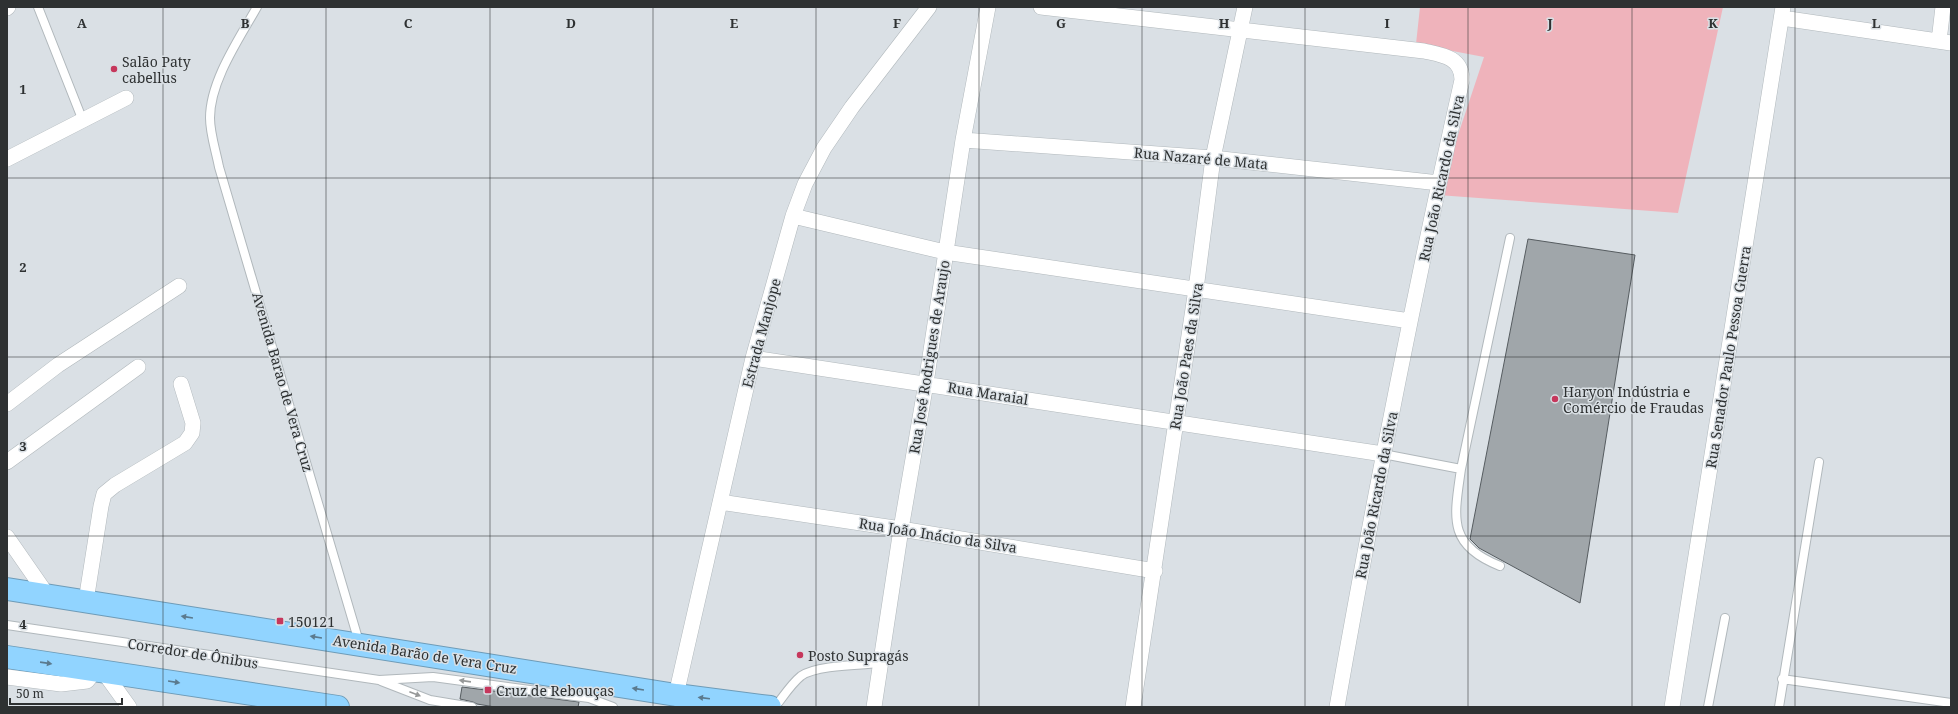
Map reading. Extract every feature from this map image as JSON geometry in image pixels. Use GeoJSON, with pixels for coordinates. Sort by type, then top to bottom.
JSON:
{"type":"FeatureCollection","features":[{"type":"Feature","properties":{"kind":"highway","name":"Avenida Barão de Vera Cruz"},"geometry":{"type":"LineString","coordinates":[[7,589],[676,695],[770,707]]}},
{"type":"Feature","properties":{"kind":"highway"},"geometry":{"type":"LineString","coordinates":[[7,657],[338,707]]}},
{"type":"Feature","properties":{"kind":"street","name":"Estrada Manjope"},"geometry":{"type":"LineString","coordinates":[[676,695],[753,358],[793,216],[805,184],[824,148],[852,107],[929,7]]}},
{"type":"Feature","properties":{"kind":"street","name":"Rua José Rodrigues de Araujo"},"geometry":{"type":"LineString","coordinates":[[874,707],[963,140],[988,7]]}},
{"type":"Feature","properties":{"kind":"street","name":"Rua João Ricardo da Silva"},"geometry":{"type":"LineString","coordinates":[[1041,7],[1424,51],[1445,56],[1456,62],[1460,68],[1462,80],[1439,183],[1383,454],[1337,707]]}},
{"type":"Feature","properties":{"kind":"street","name":"Rua João Paes da Silva"},"geometry":{"type":"LineString","coordinates":[[1133,707],[1196,289],[1213,158],[1242,30],[1245,7]]}},
{"type":"Feature","properties":{"kind":"street"},"geometry":{"type":"LineString","coordinates":[[1783,12],[1945,42],[1943,7]]}},
{"type":"Feature","properties":{"kind":"street","name":"Rua Senador Paulo Pessoa Guerra"},"geometry":{"type":"LineString","coordinates":[[1672,707],[1783,12]]}},
{"type":"Feature","properties":{"kind":"street"},"geometry":{"type":"LineString","coordinates":[[7,159],[126,98]]}},
{"type":"Feature","properties":{"kind":"street","name":"Rua Nazaré de Mata"},"geometry":{"type":"LineString","coordinates":[[963,140],[1213,158],[1439,183]]}},
{"type":"Feature","properties":{"kind":"street"},"geometry":{"type":"LineString","coordinates":[[793,216],[945,252],[1410,321]]}},
{"type":"Feature","properties":{"kind":"street"},"geometry":{"type":"LineString","coordinates":[[7,404],[58,365],[179,286]]}},
{"type":"Feature","properties":{"kind":"street","name":"Rua Maraial"},"geometry":{"type":"LineString","coordinates":[[753,358],[926,383],[1176,424],[1383,454]]}},
{"type":"Feature","properties":{"kind":"street"},"geometry":{"type":"LineString","coordinates":[[7,462],[138,367]]}},
{"type":"Feature","properties":{"kind":"street"},"geometry":{"type":"LineString","coordinates":[[86,601],[104,494],[115,485],[185,443],[192,433],[192,423],[181,384]]}},
{"type":"Feature","properties":{"kind":"street","name":"Rua João Inácio da Silva"},"geometry":{"type":"LineString","coordinates":[[720,502],[901,529],[1154,571]]}},
{"type":"Feature","properties":{"kind":"street"},"geometry":{"type":"LineString","coordinates":[[7,537],[48,596]]}},
{"type":"Feature","properties":{"kind":"street"},"geometry":{"type":"LineString","coordinates":[[7,677],[61,684],[87,681],[100,670],[129,707]]}},
{"type":"Feature","properties":{"kind":"lane"},"geometry":{"type":"LineString","coordinates":[[38,7],[83,121]]}},
{"type":"Feature","properties":{"kind":"lane","name":"Avenida Barao de Vera Cruz"},"geometry":{"type":"LineString","coordinates":[[257,7],[230,55],[212,102],[210,119],[219,166],[360,644]]}},
{"type":"Feature","properties":{"kind":"lane"},"geometry":{"type":"LineString","coordinates":[[1500,566],[1476,554],[1463,542],[1458,526],[1456,503],[1461,469],[1510,238]]}},
{"type":"Feature","properties":{"kind":"lane"},"geometry":{"type":"LineString","coordinates":[[1383,454],[1461,469]]}},
{"type":"Feature","properties":{"kind":"lane"},"geometry":{"type":"LineString","coordinates":[[1779,707],[1782,679],[1819,462]]}},
{"type":"Feature","properties":{"kind":"lane"},"geometry":{"type":"LineString","coordinates":[[1708,707],[1725,618]]}},
{"type":"Feature","properties":{"kind":"lane","name":"Corredor de Ônibus"},"geometry":{"type":"LineString","coordinates":[[7,625],[379,680],[433,677],[589,698],[613,707]]}},
{"type":"Feature","properties":{"kind":"lane"},"geometry":{"type":"LineString","coordinates":[[776,707],[800,677],[805,673],[835,667],[881,663]]}},
{"type":"Feature","properties":{"kind":"lane"},"geometry":{"type":"LineString","coordinates":[[1782,679],[1951,703]]}},
{"type":"Feature","properties":{"kind":"lane","name":"Corredor de Ônibus"},"geometry":{"type":"LineString","coordinates":[[379,680],[430,700],[472,707]]}},
{"type":"Feature","properties":{"kind":"shaded area"},"geometry":{"type":"Polygon","coordinates":[[[1420,7],[1723,7],[1678,213],[1438,195],[1484,57],[1416,44],[1420,7]]]}},
{"type":"Feature","properties":{"kind":"building","name":"Haryon Indústria e Comércio de Fraudas"},"geometry":{"type":"Polygon","coordinates":[[[1528,239],[1635,255],[1580,603],[1479,548],[1470,539],[1528,239]]]}},
{"type":"Feature","properties":{"kind":"building","name":"Cruz de Rebouças"},"geometry":{"type":"Polygon","coordinates":[[[462,687],[579,702],[578,707],[495,707],[460,699],[462,687]]]}},
{"type":"Feature","properties":{"kind":"place","name":"Salão Paty cabellus"},"geometry":{"type":"Point","coordinates":[114,69]}},
{"type":"Feature","properties":{"kind":"place","name":"Haryon Indústria e Comércio de Fraudas"},"geometry":{"type":"Point","coordinates":[1555,399]}},
{"type":"Feature","properties":{"kind":"place","name":"150121"},"geometry":{"type":"Point","coordinates":[280,621]}},
{"type":"Feature","properties":{"kind":"place","name":"Posto Supragás"},"geometry":{"type":"Point","coordinates":[800,655]}},
{"type":"Feature","properties":{"kind":"place","name":"Cruz de Rebouças"},"geometry":{"type":"Point","coordinates":[488,690]}}]}
